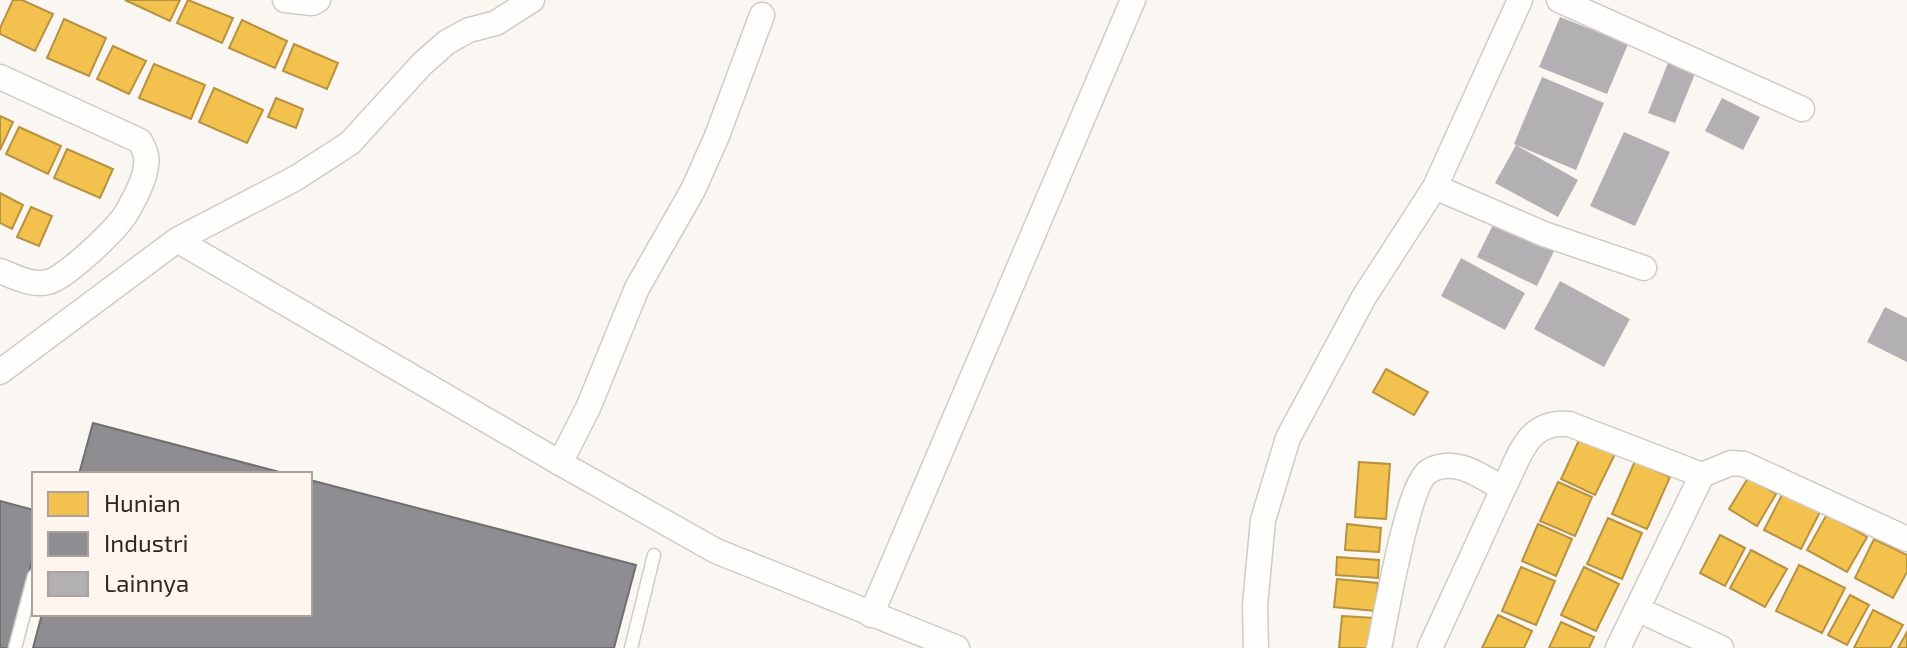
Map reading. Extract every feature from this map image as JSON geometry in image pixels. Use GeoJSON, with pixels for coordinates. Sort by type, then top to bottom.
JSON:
{"type":"FeatureCollection","features":[{"type":"Feature","properties":{"kind":"street"},"geometry":{"type":"LineString","coordinates":[[285,0],[312,3],[318,0]]}},
{"type":"Feature","properties":{"kind":"street"},"geometry":{"type":"LineString","coordinates":[[0,372],[177,240],[321,163],[350,143],[422,64],[447,42],[469,30],[496,23],[532,0]]}},
{"type":"Feature","properties":{"kind":"street"},"geometry":{"type":"LineString","coordinates":[[871,615],[1133,0]]}},
{"type":"Feature","properties":{"kind":"street"},"geometry":{"type":"LineString","coordinates":[[1256,648],[1255,605],[1263,520],[1288,438],[1364,297],[1435,187],[1520,0]]}},
{"type":"Feature","properties":{"kind":"street"},"geometry":{"type":"LineString","coordinates":[[1559,0],[1802,109]]}},
{"type":"Feature","properties":{"kind":"street"},"geometry":{"type":"LineString","coordinates":[[560,463],[588,408],[637,288],[693,190],[717,136],[762,15]]}},
{"type":"Feature","properties":{"kind":"street"},"geometry":{"type":"LineString","coordinates":[[0,77],[140,141],[146,153],[147,167],[126,214],[69,273],[40,283],[0,271]]}},
{"type":"Feature","properties":{"kind":"street"},"geometry":{"type":"LineString","coordinates":[[1435,187],[1544,234],[1644,268]]}},
{"type":"Feature","properties":{"kind":"street"},"geometry":{"type":"LineString","coordinates":[[177,240],[716,551],[957,648]]}},
{"type":"Feature","properties":{"kind":"street"},"geometry":{"type":"LineString","coordinates":[[1430,648],[1503,489],[1534,430],[1558,423],[1569,424],[1702,475]]}},
{"type":"Feature","properties":{"kind":"street"},"geometry":{"type":"LineString","coordinates":[[1618,648],[1702,475],[1731,463],[1744,464],[1907,539]]}},
{"type":"Feature","properties":{"kind":"street"},"geometry":{"type":"LineString","coordinates":[[1379,648],[1411,501],[1425,473],[1456,466],[1471,470],[1503,489]]}},
{"type":"Feature","properties":{"kind":"street"},"geometry":{"type":"LineString","coordinates":[[1637,609],[1721,648]]}},
{"type":"Feature","properties":{"kind":"lane"},"geometry":{"type":"LineString","coordinates":[[631,648],[654,555]]}},
{"type":"Feature","properties":{"kind":"lane"},"geometry":{"type":"LineString","coordinates":[[15,648],[32,584]]}},
{"type":"Feature","properties":{"kind":"building: Hunian"},"geometry":{"type":"Polygon","coordinates":[[[13,0],[22,0],[53,14],[35,51],[0,34],[13,0]]]}},
{"type":"Feature","properties":{"kind":"building: Hunian"},"geometry":{"type":"Polygon","coordinates":[[[125,0],[180,0],[170,21],[125,0]]]}},
{"type":"Feature","properties":{"kind":"building: Hunian"},"geometry":{"type":"Polygon","coordinates":[[[188,0],[233,18],[222,43],[177,23],[188,0]]]}},
{"type":"Feature","properties":{"kind":"building: Hunian"},"geometry":{"type":"Polygon","coordinates":[[[64,19],[106,38],[89,76],[47,58],[64,19]]]}},
{"type":"Feature","properties":{"kind":"building: Hunian"},"geometry":{"type":"Polygon","coordinates":[[[242,20],[287,41],[275,68],[229,48],[242,20]]]}},
{"type":"Feature","properties":{"kind":"building: Hunian"},"geometry":{"type":"Polygon","coordinates":[[[294,44],[338,63],[327,89],[283,71],[294,44]]]}},
{"type":"Feature","properties":{"kind":"building: Hunian"},"geometry":{"type":"Polygon","coordinates":[[[113,46],[146,61],[129,94],[97,79],[113,46]]]}},
{"type":"Feature","properties":{"kind":"building: Hunian"},"geometry":{"type":"Polygon","coordinates":[[[154,64],[205,85],[191,119],[139,98],[154,64]]]}},
{"type":"Feature","properties":{"kind":"building: Hunian"},"geometry":{"type":"Polygon","coordinates":[[[214,88],[263,110],[247,143],[199,122],[214,88]]]}},
{"type":"Feature","properties":{"kind":"building: Hunian"},"geometry":{"type":"Polygon","coordinates":[[[276,98],[303,109],[296,128],[268,117],[276,98]]]}},
{"type":"Feature","properties":{"kind":"building: Hunian"},"geometry":{"type":"Polygon","coordinates":[[[0,116],[13,122],[0,150],[0,116]]]}},
{"type":"Feature","properties":{"kind":"building: Hunian"},"geometry":{"type":"Polygon","coordinates":[[[19,127],[61,146],[48,174],[6,154],[19,127]]]}},
{"type":"Feature","properties":{"kind":"building: Hunian"},"geometry":{"type":"Polygon","coordinates":[[[67,149],[113,169],[100,198],[54,178],[67,149]]]}},
{"type":"Feature","properties":{"kind":"building: Hunian"},"geometry":{"type":"Polygon","coordinates":[[[0,193],[23,205],[12,229],[0,223],[0,193]]]}},
{"type":"Feature","properties":{"kind":"building: Hunian"},"geometry":{"type":"Polygon","coordinates":[[[31,207],[52,216],[39,246],[17,237],[31,207]]]}},
{"type":"Feature","properties":{"kind":"building: Hunian"},"geometry":{"type":"Polygon","coordinates":[[[1386,369],[1428,392],[1414,415],[1373,392],[1386,369]]]}},
{"type":"Feature","properties":{"kind":"building: Hunian"},"geometry":{"type":"Polygon","coordinates":[[[1580,438],[1615,454],[1595,495],[1561,479],[1580,438]]]}},
{"type":"Feature","properties":{"kind":"building: Hunian"},"geometry":{"type":"Polygon","coordinates":[[[1635,461],[1670,477],[1647,529],[1612,514],[1635,461]]]}},
{"type":"Feature","properties":{"kind":"building: Hunian"},"geometry":{"type":"Polygon","coordinates":[[[1359,462],[1390,464],[1386,519],[1355,517],[1359,462]]]}},
{"type":"Feature","properties":{"kind":"building: Hunian"},"geometry":{"type":"Polygon","coordinates":[[[1748,478],[1776,494],[1757,526],[1729,509],[1748,478]]]}},
{"type":"Feature","properties":{"kind":"building: Hunian"},"geometry":{"type":"Polygon","coordinates":[[[1558,482],[1592,497],[1575,536],[1540,521],[1558,482]]]}},
{"type":"Feature","properties":{"kind":"building: Hunian"},"geometry":{"type":"Polygon","coordinates":[[[1783,493],[1820,512],[1801,549],[1764,530],[1783,493]]]}},
{"type":"Feature","properties":{"kind":"building: Hunian"},"geometry":{"type":"Polygon","coordinates":[[[1827,514],[1867,537],[1847,572],[1807,550],[1827,514]]]}},
{"type":"Feature","properties":{"kind":"building: Hunian"},"geometry":{"type":"Polygon","coordinates":[[[1608,518],[1642,533],[1622,579],[1587,564],[1608,518]]]}},
{"type":"Feature","properties":{"kind":"building: Hunian"},"geometry":{"type":"Polygon","coordinates":[[[1347,524],[1381,528],[1379,552],[1345,550],[1347,524]]]}},
{"type":"Feature","properties":{"kind":"building: Hunian"},"geometry":{"type":"Polygon","coordinates":[[[1538,524],[1572,539],[1556,576],[1522,561],[1538,524]]]}},
{"type":"Feature","properties":{"kind":"building: Hunian"},"geometry":{"type":"Polygon","coordinates":[[[1720,535],[1745,548],[1725,586],[1700,573],[1720,535]]]}},
{"type":"Feature","properties":{"kind":"building: Hunian"},"geometry":{"type":"Polygon","coordinates":[[[1874,539],[1907,555],[1907,572],[1893,598],[1855,578],[1874,539]]]}},
{"type":"Feature","properties":{"kind":"building: Hunian"},"geometry":{"type":"Polygon","coordinates":[[[1751,550],[1787,569],[1765,607],[1730,588],[1751,550]]]}},
{"type":"Feature","properties":{"kind":"building: Hunian"},"geometry":{"type":"Polygon","coordinates":[[[1337,557],[1379,560],[1378,578],[1336,575],[1337,557]]]}},
{"type":"Feature","properties":{"kind":"building: Hunian"},"geometry":{"type":"Polygon","coordinates":[[[1799,565],[1845,588],[1822,633],[1776,611],[1799,565]]]}},
{"type":"Feature","properties":{"kind":"building: Hunian"},"geometry":{"type":"Polygon","coordinates":[[[1521,567],[1555,581],[1536,625],[1502,611],[1521,567]]]}},
{"type":"Feature","properties":{"kind":"building: Hunian"},"geometry":{"type":"Polygon","coordinates":[[[1584,567],[1619,584],[1596,631],[1561,615],[1584,567]]]}},
{"type":"Feature","properties":{"kind":"building: Hunian"},"geometry":{"type":"Polygon","coordinates":[[[1337,579],[1378,583],[1375,611],[1334,607],[1337,579]]]}},
{"type":"Feature","properties":{"kind":"building: Hunian"},"geometry":{"type":"Polygon","coordinates":[[[1850,595],[1869,605],[1847,645],[1828,635],[1850,595]]]}},
{"type":"Feature","properties":{"kind":"building: Hunian"},"geometry":{"type":"Polygon","coordinates":[[[1873,610],[1903,625],[1890,648],[1854,648],[1873,610]]]}},
{"type":"Feature","properties":{"kind":"building: Hunian"},"geometry":{"type":"Polygon","coordinates":[[[1498,615],[1532,631],[1524,648],[1482,648],[1498,615]]]}},
{"type":"Feature","properties":{"kind":"building: Hunian"},"geometry":{"type":"Polygon","coordinates":[[[1342,616],[1374,618],[1372,648],[1339,648],[1342,616]]]}},
{"type":"Feature","properties":{"kind":"building: Hunian"},"geometry":{"type":"Polygon","coordinates":[[[1561,622],[1594,637],[1589,648],[1549,648],[1561,622]]]}},
{"type":"Feature","properties":{"kind":"building: Hunian"},"geometry":{"type":"Polygon","coordinates":[[[1907,632],[1907,648],[1898,648],[1907,632]]]}},
{"type":"Feature","properties":{"kind":"building: Industri"},"geometry":{"type":"Polygon","coordinates":[[[93,423],[279,472],[80,472],[93,423]]]}},
{"type":"Feature","properties":{"kind":"building: Industri"},"geometry":{"type":"Polygon","coordinates":[[[312,481],[636,565],[614,648],[33,648],[41,616],[312,616],[312,481]]]}},
{"type":"Feature","properties":{"kind":"building: Industri"},"geometry":{"type":"Polygon","coordinates":[[[0,501],[32,509],[32,560],[10,648],[0,648],[0,501]]]}},
{"type":"Feature","properties":{"kind":"building: Lainnya"},"geometry":{"type":"Polygon","coordinates":[[[1560,17],[1628,44],[1607,94],[1539,67],[1560,17]]]}},
{"type":"Feature","properties":{"kind":"building: Lainnya"},"geometry":{"type":"Polygon","coordinates":[[[1670,58],[1697,69],[1675,123],[1648,113],[1670,58]]]}},
{"type":"Feature","properties":{"kind":"building: Lainnya"},"geometry":{"type":"Polygon","coordinates":[[[1542,77],[1604,103],[1576,170],[1514,144],[1542,77]]]}},
{"type":"Feature","properties":{"kind":"building: Lainnya"},"geometry":{"type":"Polygon","coordinates":[[[1722,98],[1760,117],[1743,150],[1705,131],[1722,98]]]}},
{"type":"Feature","properties":{"kind":"building: Lainnya"},"geometry":{"type":"Polygon","coordinates":[[[1624,132],[1670,152],[1635,226],[1590,206],[1624,132]]]}},
{"type":"Feature","properties":{"kind":"building: Lainnya"},"geometry":{"type":"Polygon","coordinates":[[[1516,145],[1578,180],[1558,217],[1495,183],[1516,145]]]}},
{"type":"Feature","properties":{"kind":"building: Lainnya"},"geometry":{"type":"Polygon","coordinates":[[[1494,223],[1554,251],[1537,286],[1477,257],[1494,223]]]}},
{"type":"Feature","properties":{"kind":"building: Lainnya"},"geometry":{"type":"Polygon","coordinates":[[[1461,258],[1525,293],[1505,330],[1441,296],[1461,258]]]}},
{"type":"Feature","properties":{"kind":"building: Lainnya"},"geometry":{"type":"Polygon","coordinates":[[[1560,281],[1630,319],[1604,367],[1534,329],[1560,281]]]}},
{"type":"Feature","properties":{"kind":"building: Lainnya"},"geometry":{"type":"Polygon","coordinates":[[[1885,307],[1907,318],[1907,362],[1867,342],[1885,307]]]}}]}
